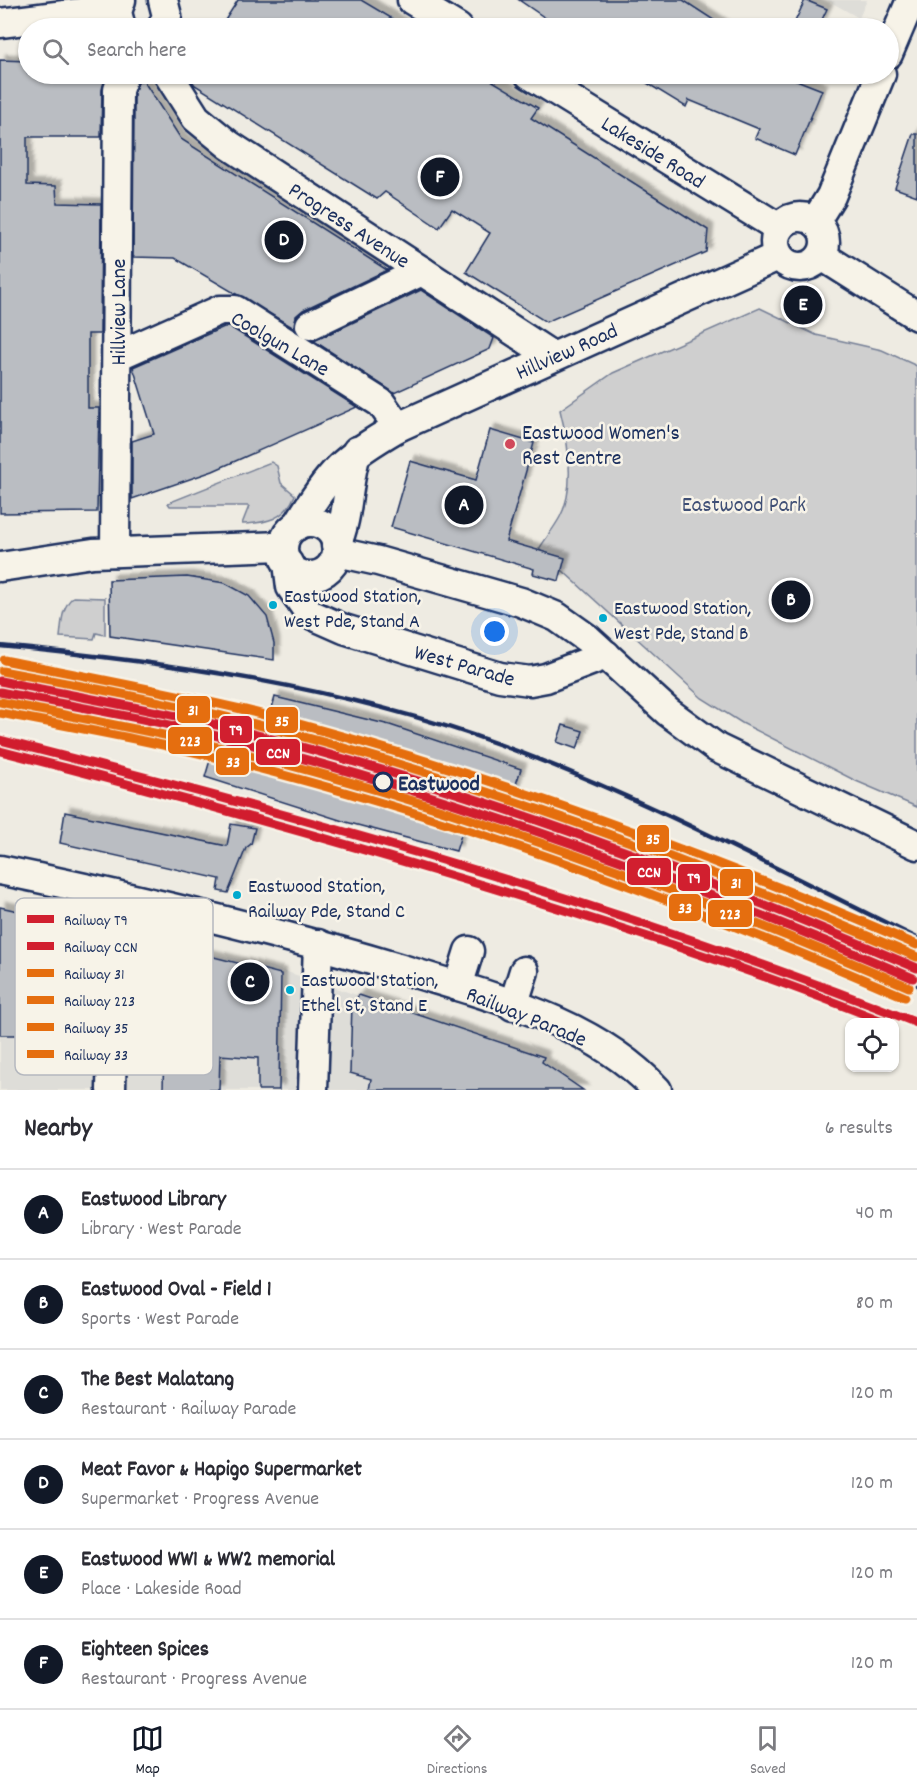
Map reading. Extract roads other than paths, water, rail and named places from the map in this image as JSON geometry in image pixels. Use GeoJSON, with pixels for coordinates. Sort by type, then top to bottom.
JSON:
{"type":"FeatureCollection","features":[{"type":"Feature","properties":{"kind":"street"},"geometry":{"type":"LineString","coordinates":[[899,27],[910,0]]}},
{"type":"Feature","properties":{"kind":"street"},"geometry":{"type":"LineString","coordinates":[[418,2],[443,18]]}},
{"type":"Feature","properties":{"kind":"street"},"geometry":{"type":"LineString","coordinates":[[47,18],[120,11]]}},
{"type":"Feature","properties":{"kind":"street"},"geometry":{"type":"LineString","coordinates":[[0,25],[18,22]]}},
{"type":"Feature","properties":{"kind":"street"},"geometry":{"type":"LineString","coordinates":[[0,25],[18,28]]}},
{"type":"Feature","properties":{"kind":"street","name":"Hillview Lane"},"geometry":{"type":"LineString","coordinates":[[115,552],[118,90],[120,84]]}},
{"type":"Feature","properties":{"kind":"street","name":"Progress Avenue"},"geometry":{"type":"LineString","coordinates":[[174,84],[184,103],[212,132],[552,356]]}},
{"type":"Feature","properties":{"kind":"street","name":"Lakeside Road"},"geometry":{"type":"LineString","coordinates":[[544,84],[779,242]]}},
{"type":"Feature","properties":{"kind":"street"},"geometry":{"type":"LineString","coordinates":[[815,222],[831,196],[877,84]]}},
{"type":"Feature","properties":{"kind":"street"},"geometry":{"type":"LineString","coordinates":[[792,218],[808,218],[815,222],[824,234],[825,249],[817,262],[803,268],[789,266],[779,242],[792,218]]}},
{"type":"Feature","properties":{"kind":"street","name":"Hillview Road"},"geometry":{"type":"LineString","coordinates":[[289,545],[333,471],[357,451],[398,427],[552,356],[779,242]]}},
{"type":"Feature","properties":{"kind":"street"},"geometry":{"type":"LineString","coordinates":[[822,256],[917,316]]}},
{"type":"Feature","properties":{"kind":"street"},"geometry":{"type":"LineString","coordinates":[[310,325],[422,271]]}},
{"type":"Feature","properties":{"kind":"street","name":"Coolgun Lane"},"geometry":{"type":"LineString","coordinates":[[117,356],[220,310],[235,310],[381,403],[398,427]]}},
{"type":"Feature","properties":{"kind":"street"},"geometry":{"type":"LineString","coordinates":[[289,545],[300,574],[316,575],[330,567],[344,524],[348,479],[357,451]]}},
{"type":"Feature","properties":{"kind":"street"},"geometry":{"type":"LineString","coordinates":[[289,545],[305,523],[322,525],[334,537],[336,548]]}},
{"type":"Feature","properties":{"kind":"street"},"geometry":{"type":"LineString","coordinates":[[0,567],[71,555],[289,545]]}},
{"type":"Feature","properties":{"kind":"street","name":"West Parade"},"geometry":{"type":"LineString","coordinates":[[289,545],[291,587],[296,595],[310,614],[344,629],[500,676],[530,681],[546,678],[606,655]]}},
{"type":"Feature","properties":{"kind":"street"},"geometry":{"type":"LineString","coordinates":[[336,548],[521,602],[572,626],[668,712],[717,748],[917,845]]}},
{"type":"Feature","properties":{"kind":"street","name":"Railway Parade"},"geometry":{"type":"LineString","coordinates":[[0,870],[127,898]]}},
{"type":"Feature","properties":{"kind":"street","name":"Railway Parade"},"geometry":{"type":"LineString","coordinates":[[213,919],[318,944],[458,986],[513,1006],[584,1036],[610,1052],[657,1090]]}},
{"type":"Feature","properties":{"kind":"street"},"geometry":{"type":"LineString","coordinates":[[313,1090],[318,944]]}},
{"type":"Feature","properties":{"kind":"street"},"geometry":{"type":"LineString","coordinates":[[458,986],[469,951]]}},
{"type":"Feature","properties":{"kind":"street"},"geometry":{"type":"LineString","coordinates":[[513,1006],[524,971]]}},
{"type":"Feature","properties":{"kind":"railway"},"geometry":{"type":"LineString","coordinates":[[0,646],[127,660],[254,679],[317,692],[440,724],[501,745],[607,788],[712,836],[917,938]]}},
{"type":"Feature","properties":{"kind":"railway"},"geometry":{"type":"LineString","coordinates":[[0,696],[236,747],[468,812],[582,849],[695,891],[807,936],[917,985]]}},
{"type":"Feature","properties":{"kind":"rail line","name":"35"},"geometry":{"type":"LineString","coordinates":[[4,660],[245,710],[416,758],[586,814],[752,877],[917,945]]}},
{"type":"Feature","properties":{"kind":"rail line","name":"31"},"geometry":{"type":"LineString","coordinates":[[2,671],[123,694],[243,721],[415,769],[500,796],[668,856],[917,957]]}},
{"type":"Feature","properties":{"kind":"rail line","name":"T9"},"geometry":{"type":"LineString","coordinates":[[0,681],[121,704],[242,731],[414,780],[584,836],[668,867],[917,968]]}},
{"type":"Feature","properties":{"kind":"rail line","name":"CCN"},"geometry":{"type":"LineString","coordinates":[[0,692],[211,734],[327,765],[412,791],[497,818],[665,878],[913,978]]}},
{"type":"Feature","properties":{"kind":"rail line","name":"223"},"geometry":{"type":"LineString","coordinates":[[0,702],[235,751],[407,799],[492,826],[660,886],[909,987]]}},
{"type":"Feature","properties":{"kind":"rail line","name":"33"},"geometry":{"type":"LineString","coordinates":[[0,713],[205,755],[405,810],[490,837],[658,897],[905,997]]}},
{"type":"Feature","properties":{"kind":"rail line","name":"T9"},"geometry":{"type":"LineString","coordinates":[[0,740],[348,833],[578,902],[805,980],[917,1023]]}},
{"type":"Feature","properties":{"kind":"rail line","name":"CCN"},"geometry":{"type":"LineString","coordinates":[[0,751],[288,828],[513,894],[728,964],[874,1018]]}},
{"type":"Feature","properties":{"kind":"place","name":"Eighteen Spices"},"geometry":{"type":"Point","coordinates":[440,177]}},
{"type":"Feature","properties":{"kind":"place","name":"Meat Favor & Hapigo Supermarket"},"geometry":{"type":"Point","coordinates":[284,240]}},
{"type":"Feature","properties":{"kind":"place","name":"Eastwood WW1 & WW2 memorial"},"geometry":{"type":"Point","coordinates":[803,305]}},
{"type":"Feature","properties":{"kind":"place","name":"Eastwood Women's Rest Centre"},"geometry":{"type":"Point","coordinates":[510,444]}},
{"type":"Feature","properties":{"kind":"place","name":"Eastwood Library"},"geometry":{"type":"Point","coordinates":[464,505]}},
{"type":"Feature","properties":{"kind":"place","name":"Eastwood Oval - Field 1"},"geometry":{"type":"Point","coordinates":[791,600]}},
{"type":"Feature","properties":{"kind":"place","name":"Eastwood Station, West Pde, Stand A"},"geometry":{"type":"Point","coordinates":[273,605]}},
{"type":"Feature","properties":{"kind":"place","name":"Eastwood Station, West Pde, Stand B"},"geometry":{"type":"Point","coordinates":[603,618]}},
{"type":"Feature","properties":{"kind":"place","name":"Eastwood"},"geometry":{"type":"Point","coordinates":[383,782]}},
{"type":"Feature","properties":{"kind":"place","name":"Eastwood Station, Railway Pde, Stand C"},"geometry":{"type":"Point","coordinates":[237,895]}},
{"type":"Feature","properties":{"kind":"place","name":"The Best Malatang"},"geometry":{"type":"Point","coordinates":[250,982]}},
{"type":"Feature","properties":{"kind":"place","name":"Eastwood Station, Ethel St, Stand E"},"geometry":{"type":"Point","coordinates":[290,990]}},
{"type":"Feature","properties":{"kind":"park label","name":"Eastwood Park"},"geometry":{"type":"Point","coordinates":[744,503]}}]}
